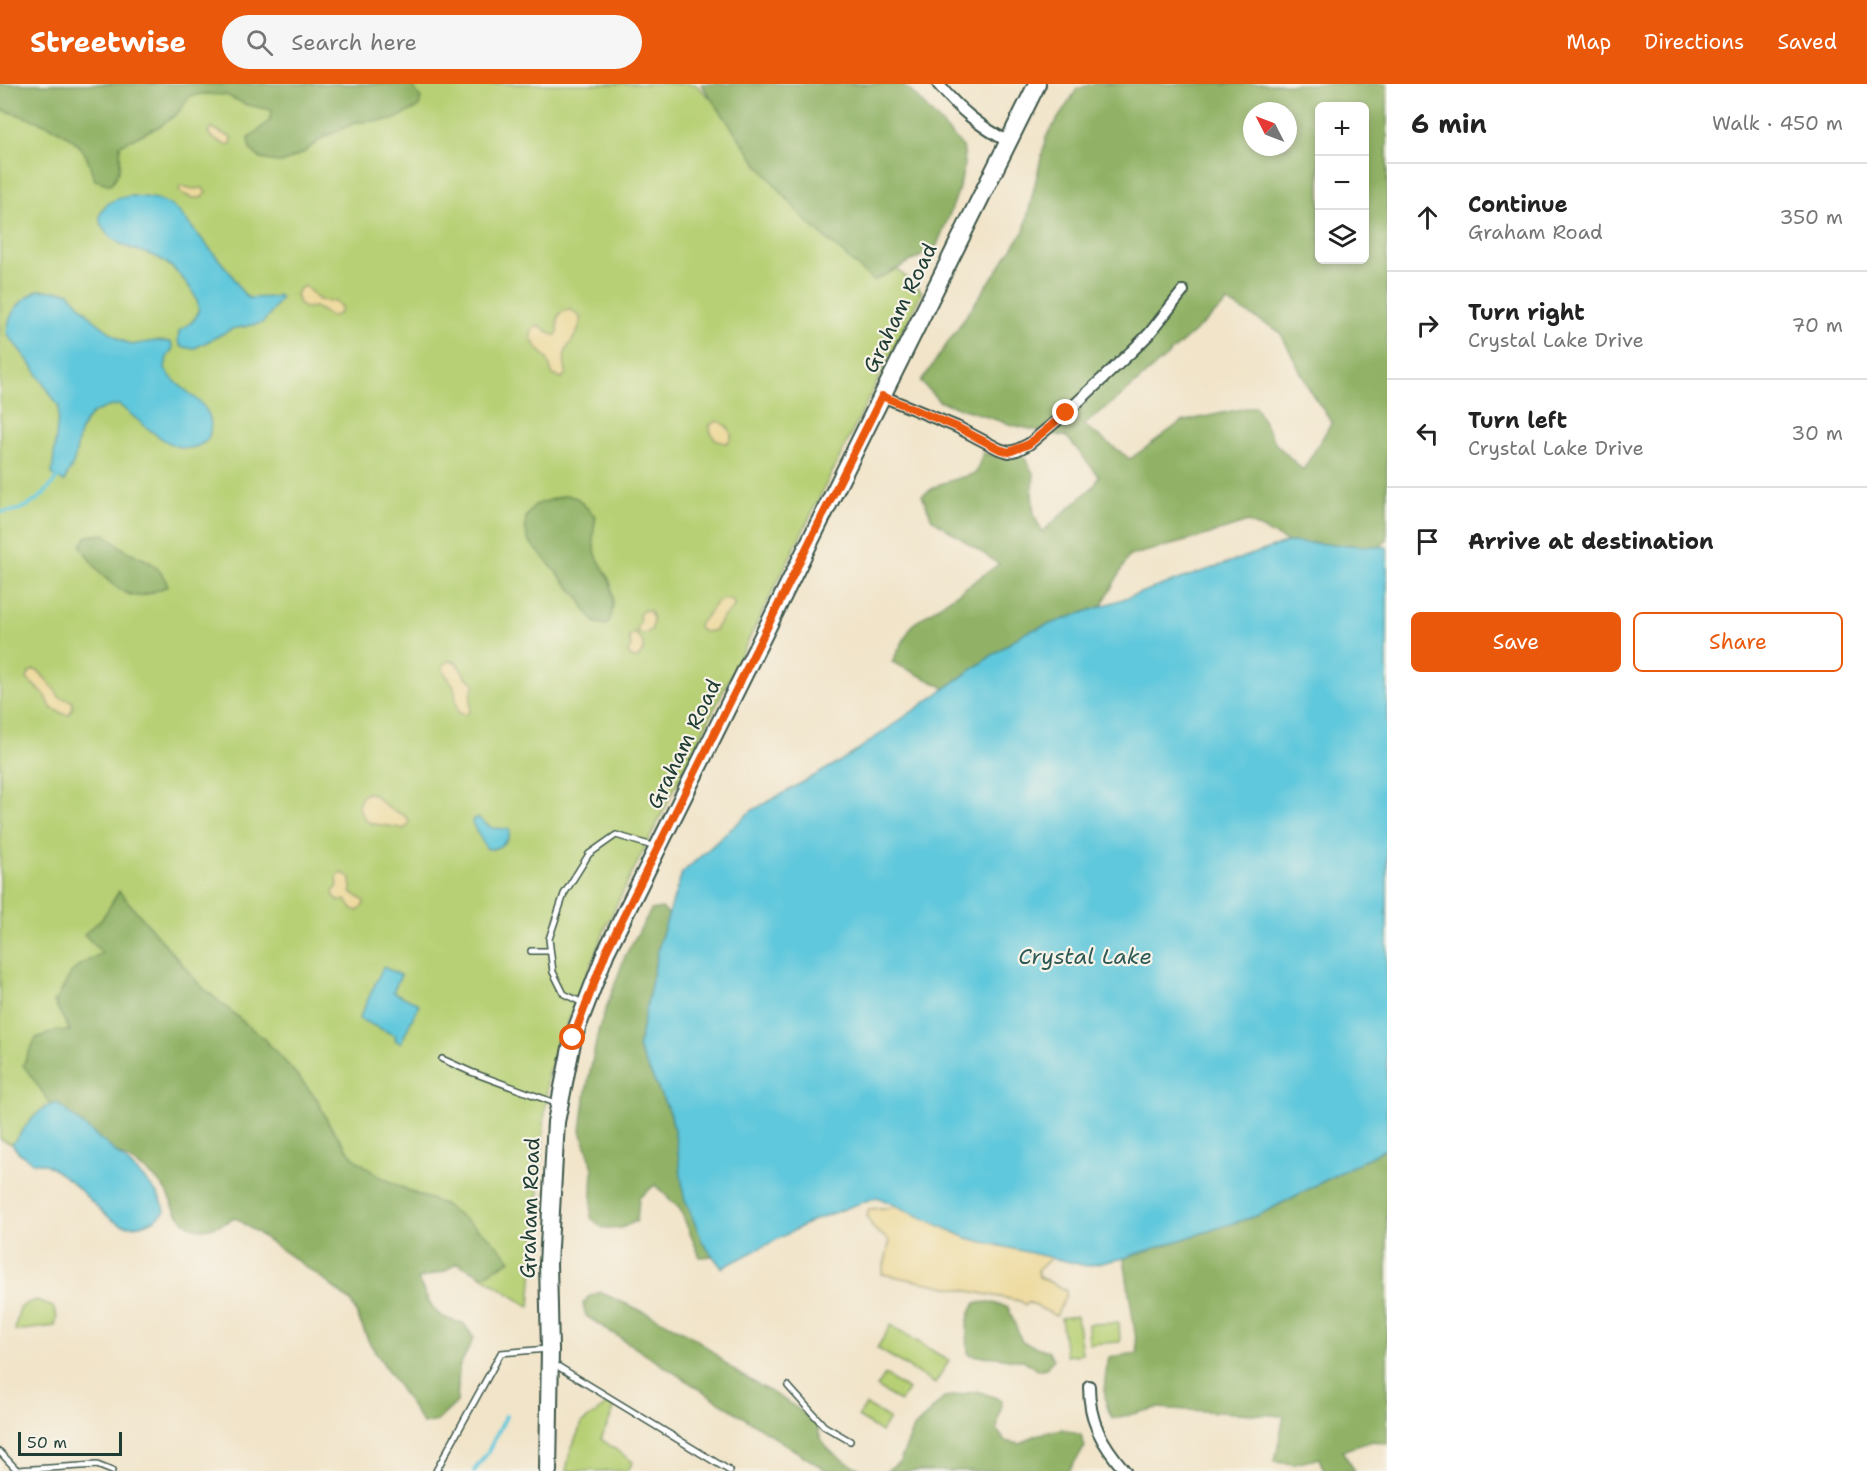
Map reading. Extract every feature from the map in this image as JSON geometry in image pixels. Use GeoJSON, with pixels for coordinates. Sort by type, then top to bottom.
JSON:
{"type":"FeatureCollection","features":[{"type":"Feature","properties":{"kind":"main road","name":"Graham Road"},"geometry":{"type":"LineString","coordinates":[[548,1471],[550,1355],[548,1264],[554,1145],[573,1038],[606,952],[1037,84]]}},
{"type":"Feature","properties":{"kind":"street"},"geometry":{"type":"LineString","coordinates":[[938,84],[964,113],[987,130],[1009,142]]}},
{"type":"Feature","properties":{"kind":"street"},"geometry":{"type":"LineString","coordinates":[[882,396],[957,427],[999,449],[1009,452],[1017,450],[1029,444],[1066,413],[1132,351],[1149,334],[1183,291]]}},
{"type":"Feature","properties":{"kind":"street"},"geometry":{"type":"LineString","coordinates":[[1089,1386],[1089,1407],[1095,1424],[1110,1452],[1125,1471]]}},
{"type":"Feature","properties":{"kind":"lane"},"geometry":{"type":"LineString","coordinates":[[586,1005],[564,994],[553,972],[549,939],[564,894],[589,854],[616,834],[658,847]]}},
{"type":"Feature","properties":{"kind":"lane"},"geometry":{"type":"LineString","coordinates":[[531,951],[550,951]]}},
{"type":"Feature","properties":{"kind":"lane"},"geometry":{"type":"LineString","coordinates":[[442,1059],[560,1105]]}},
{"type":"Feature","properties":{"kind":"lane"},"geometry":{"type":"LineString","coordinates":[[436,1471],[501,1353],[550,1355],[730,1471]]}},
{"type":"Feature","properties":{"kind":"lane"},"geometry":{"type":"LineString","coordinates":[[788,1386],[824,1426],[850,1442]]}},
{"type":"Feature","properties":{"kind":"lane"},"geometry":{"type":"LineString","coordinates":[[0,1452],[17,1470],[98,1465],[112,1471]]}},
{"type":"Feature","properties":{"kind":"green space"},"geometry":{"type":"Polygon","coordinates":[[[0,84],[695,84],[922,292],[607,924],[548,1073],[530,1307],[53,1000],[70,1031],[445,1271],[417,1279],[434,1309],[445,1318],[463,1323],[474,1338],[459,1367],[457,1402],[437,1421],[423,1424],[369,1342],[351,1302],[319,1276],[236,1218],[57,1103],[44,1109],[12,1144],[0,1139],[0,84]]]}},
{"type":"Feature","properties":{"kind":"green space"},"geometry":{"type":"Polygon","coordinates":[[[0,84],[411,84],[421,98],[419,107],[393,120],[357,122],[324,137],[303,153],[282,163],[261,159],[250,149],[248,139],[269,121],[272,110],[247,105],[226,95],[190,96],[178,113],[160,126],[120,145],[120,166],[117,176],[110,185],[95,180],[82,149],[65,134],[0,109],[0,84]]]}},
{"type":"Feature","properties":{"kind":"green space"},"geometry":{"type":"Polygon","coordinates":[[[701,84],[899,84],[910,90],[963,147],[964,158],[960,184],[936,248],[874,281],[804,219],[756,162],[701,84]]]}},
{"type":"Feature","properties":{"kind":"green space"},"geometry":{"type":"Polygon","coordinates":[[[1091,84],[1387,84],[1387,540],[1380,547],[1288,542],[1248,522],[1129,556],[1101,607],[1024,633],[945,688],[892,662],[912,625],[999,564],[932,519],[922,495],[940,484],[976,473],[983,453],[999,457],[1023,455],[1034,475],[1032,493],[1034,515],[1042,532],[1095,485],[1099,476],[1067,437],[1012,425],[939,401],[921,382],[1024,231],[1046,137],[1077,89],[1091,84]],[[1228,302],[1126,392],[1084,425],[1130,459],[1181,422],[1255,406],[1276,444],[1303,470],[1332,422],[1312,394],[1280,332],[1228,302]]]}},
{"type":"Feature","properties":{"kind":"green space"},"geometry":{"type":"Polygon","coordinates":[[[566,495],[577,498],[596,517],[593,536],[595,549],[611,584],[613,596],[610,621],[607,625],[596,623],[590,617],[578,597],[528,540],[526,517],[535,505],[566,495]]]}},
{"type":"Feature","properties":{"kind":"green space"},"geometry":{"type":"Polygon","coordinates":[[[105,534],[121,547],[155,566],[168,586],[136,596],[111,583],[97,569],[81,546],[87,536],[105,534]]]}},
{"type":"Feature","properties":{"kind":"green space"},"geometry":{"type":"Polygon","coordinates":[[[119,891],[202,987],[264,1039],[290,1067],[317,1099],[329,1124],[354,1158],[379,1176],[443,1204],[490,1238],[511,1260],[483,1276],[457,1263],[445,1271],[418,1279],[433,1309],[445,1318],[463,1323],[474,1338],[459,1367],[457,1402],[437,1421],[423,1424],[369,1342],[352,1302],[236,1218],[205,1229],[196,1228],[182,1220],[164,1189],[154,1177],[106,1146],[57,1103],[51,1104],[23,1065],[36,1038],[57,1030],[70,1031],[55,1003],[71,973],[81,964],[102,953],[84,934],[102,919],[119,891]]]}},
{"type":"Feature","properties":{"kind":"green space"},"geometry":{"type":"Polygon","coordinates":[[[662,908],[669,915],[660,941],[638,1048],[671,1115],[684,1197],[713,1256],[700,1257],[680,1209],[655,1185],[639,1198],[637,1221],[621,1228],[603,1228],[591,1218],[593,1168],[581,1131],[586,1091],[599,1028],[625,956],[651,910],[662,908]]]}},
{"type":"Feature","properties":{"kind":"green space"},"geometry":{"type":"Polygon","coordinates":[[[1387,1148],[1387,1444],[1373,1441],[1342,1451],[1355,1471],[1324,1471],[1319,1458],[1295,1464],[1275,1462],[1284,1416],[1157,1408],[1112,1419],[1104,1389],[1109,1357],[1138,1353],[1124,1258],[1259,1215],[1387,1148]]]}},
{"type":"Feature","properties":{"kind":"green space"},"geometry":{"type":"Polygon","coordinates":[[[600,1292],[663,1321],[699,1341],[738,1373],[800,1410],[818,1426],[819,1435],[828,1449],[864,1471],[827,1471],[586,1316],[583,1304],[588,1297],[600,1292]]]}},
{"type":"Feature","properties":{"kind":"green space"},"geometry":{"type":"Polygon","coordinates":[[[37,1300],[53,1307],[57,1317],[55,1326],[15,1331],[19,1310],[25,1304],[37,1300]]]}},
{"type":"Feature","properties":{"kind":"green space"},"geometry":{"type":"Polygon","coordinates":[[[990,1302],[1008,1307],[1022,1342],[1048,1351],[1054,1359],[1046,1368],[1037,1370],[1023,1360],[968,1354],[969,1315],[976,1303],[990,1302]]]}},
{"type":"Feature","properties":{"kind":"green space"},"geometry":{"type":"Polygon","coordinates":[[[1077,1316],[1082,1354],[1066,1356],[1061,1318],[1077,1316]]]}},
{"type":"Feature","properties":{"kind":"green space"},"geometry":{"type":"Polygon","coordinates":[[[1119,1323],[1120,1342],[1089,1344],[1088,1324],[1119,1323]]]}},
{"type":"Feature","properties":{"kind":"green space"},"geometry":{"type":"Polygon","coordinates":[[[891,1325],[949,1361],[935,1384],[877,1348],[891,1325]]]}},
{"type":"Feature","properties":{"kind":"green space"},"geometry":{"type":"Polygon","coordinates":[[[885,1375],[908,1390],[900,1402],[877,1387],[885,1375]]]}},
{"type":"Feature","properties":{"kind":"green space"},"geometry":{"type":"Polygon","coordinates":[[[977,1391],[1002,1400],[997,1430],[1005,1441],[1021,1444],[1036,1435],[1062,1429],[1081,1435],[1085,1447],[1068,1471],[886,1471],[900,1461],[914,1428],[944,1398],[977,1391]]]}},
{"type":"Feature","properties":{"kind":"green space"},"geometry":{"type":"Polygon","coordinates":[[[608,1404],[615,1407],[601,1439],[633,1462],[627,1471],[566,1471],[570,1452],[582,1423],[608,1404]]]}},
{"type":"Feature","properties":{"kind":"green space"},"geometry":{"type":"Polygon","coordinates":[[[866,1405],[889,1419],[881,1432],[858,1417],[866,1405]]]}},
{"type":"Feature","properties":{"kind":"sand"},"geometry":{"type":"Polygon","coordinates":[[[212,128],[232,138],[231,144],[226,145],[211,137],[208,132],[212,128]]]}},
{"type":"Feature","properties":{"kind":"sand"},"geometry":{"type":"Polygon","coordinates":[[[181,186],[194,189],[203,188],[206,193],[201,198],[192,198],[181,193],[179,190],[181,186]]]}},
{"type":"Feature","properties":{"kind":"sand"},"geometry":{"type":"Polygon","coordinates":[[[305,286],[319,300],[336,302],[341,307],[340,313],[332,317],[315,307],[305,308],[299,304],[296,294],[305,286]]]}},
{"type":"Feature","properties":{"kind":"sand"},"geometry":{"type":"Polygon","coordinates":[[[566,310],[572,310],[580,317],[580,323],[565,353],[566,373],[562,378],[553,375],[548,361],[532,341],[531,332],[534,327],[540,326],[556,335],[558,317],[566,310]]]}},
{"type":"Feature","properties":{"kind":"sand"},"geometry":{"type":"Polygon","coordinates":[[[717,421],[729,429],[731,438],[727,443],[717,440],[712,435],[710,425],[717,421]]]}},
{"type":"Feature","properties":{"kind":"sand"},"geometry":{"type":"Polygon","coordinates":[[[728,599],[734,603],[734,608],[722,618],[715,630],[705,632],[699,629],[698,625],[716,603],[728,599]]]}},
{"type":"Feature","properties":{"kind":"sand"},"geometry":{"type":"Polygon","coordinates":[[[644,610],[650,611],[653,619],[652,629],[645,634],[639,633],[636,629],[640,622],[639,614],[644,610]]]}},
{"type":"Feature","properties":{"kind":"sand"},"geometry":{"type":"Polygon","coordinates":[[[634,633],[641,639],[644,646],[642,653],[635,659],[628,652],[631,646],[629,637],[634,633]]]}},
{"type":"Feature","properties":{"kind":"sand"},"geometry":{"type":"Polygon","coordinates":[[[448,661],[456,662],[465,676],[475,684],[471,694],[470,711],[464,715],[458,712],[454,686],[443,671],[443,666],[448,661]]]}},
{"type":"Feature","properties":{"kind":"sand"},"geometry":{"type":"Polygon","coordinates":[[[33,670],[39,671],[59,697],[72,701],[73,707],[70,714],[66,715],[51,708],[46,696],[27,679],[33,670]]]}},
{"type":"Feature","properties":{"kind":"sand"},"geometry":{"type":"Polygon","coordinates":[[[367,793],[373,794],[383,804],[405,816],[409,822],[407,827],[403,829],[366,821],[358,806],[362,796],[367,793]]]}},
{"type":"Feature","properties":{"kind":"sand"},"geometry":{"type":"Polygon","coordinates":[[[342,873],[351,878],[351,892],[364,901],[358,911],[352,909],[346,900],[339,901],[334,896],[333,892],[338,886],[337,877],[342,873]]]}},
{"type":"Feature","properties":{"kind":"sand"},"geometry":{"type":"Polygon","coordinates":[[[899,1207],[967,1238],[1052,1257],[1038,1270],[1039,1277],[1066,1290],[1056,1316],[1028,1302],[1026,1305],[1020,1301],[882,1274],[890,1241],[874,1229],[867,1217],[869,1209],[899,1207]]]}},
{"type":"Feature","properties":{"kind":"water"},"geometry":{"type":"Polygon","coordinates":[[[130,196],[161,200],[179,212],[232,275],[248,298],[277,295],[281,297],[269,316],[262,323],[232,329],[193,349],[180,346],[179,331],[193,321],[198,312],[196,298],[192,291],[167,264],[157,257],[119,243],[109,236],[100,222],[103,208],[118,199],[130,196]]]}},
{"type":"Feature","properties":{"kind":"water"},"geometry":{"type":"Polygon","coordinates":[[[39,290],[68,292],[94,320],[131,345],[155,341],[171,342],[173,348],[167,357],[165,369],[180,386],[205,407],[211,426],[208,439],[198,446],[188,448],[177,446],[156,435],[121,406],[104,408],[91,415],[83,426],[73,464],[64,482],[52,474],[59,407],[30,363],[7,334],[10,319],[16,307],[39,290]]]}},
{"type":"Feature","properties":{"kind":"water","name":"Crystal Lake"},"geometry":{"type":"Polygon","coordinates":[[[1288,542],[1387,547],[1387,1148],[1259,1215],[1124,1258],[1087,1266],[967,1238],[877,1197],[814,1220],[722,1268],[703,1243],[684,1197],[671,1115],[638,1048],[660,941],[682,873],[751,811],[846,758],[1024,633],[1288,542]]]}},
{"type":"Feature","properties":{"kind":"water"},"geometry":{"type":"Polygon","coordinates":[[[478,818],[492,828],[509,829],[507,840],[494,849],[486,848],[472,823],[473,819],[478,818]]]}},
{"type":"Feature","properties":{"kind":"water"},"geometry":{"type":"Polygon","coordinates":[[[383,967],[401,975],[393,992],[419,1004],[401,1043],[395,1040],[396,1036],[359,1019],[383,967]]]}},
{"type":"Feature","properties":{"kind":"water"},"geometry":{"type":"Polygon","coordinates":[[[57,1103],[136,1170],[151,1186],[161,1199],[165,1211],[161,1215],[140,1225],[128,1226],[117,1223],[70,1181],[47,1165],[33,1162],[16,1150],[12,1144],[32,1119],[43,1109],[57,1103]]]}},
{"type":"Feature","properties":{"kind":"waterway"},"geometry":{"type":"LineString","coordinates":[[0,512],[10,512],[35,501],[60,474]]}},
{"type":"Feature","properties":{"kind":"waterway"},"geometry":{"type":"LineString","coordinates":[[474,1471],[488,1452],[506,1416]]}},
{"type":"Feature","properties":{"kind":"route"},"geometry":{"type":"LineString","coordinates":[[573,1038],[606,952],[882,396],[957,427],[1009,452],[1029,444],[1066,413]]}}]}
